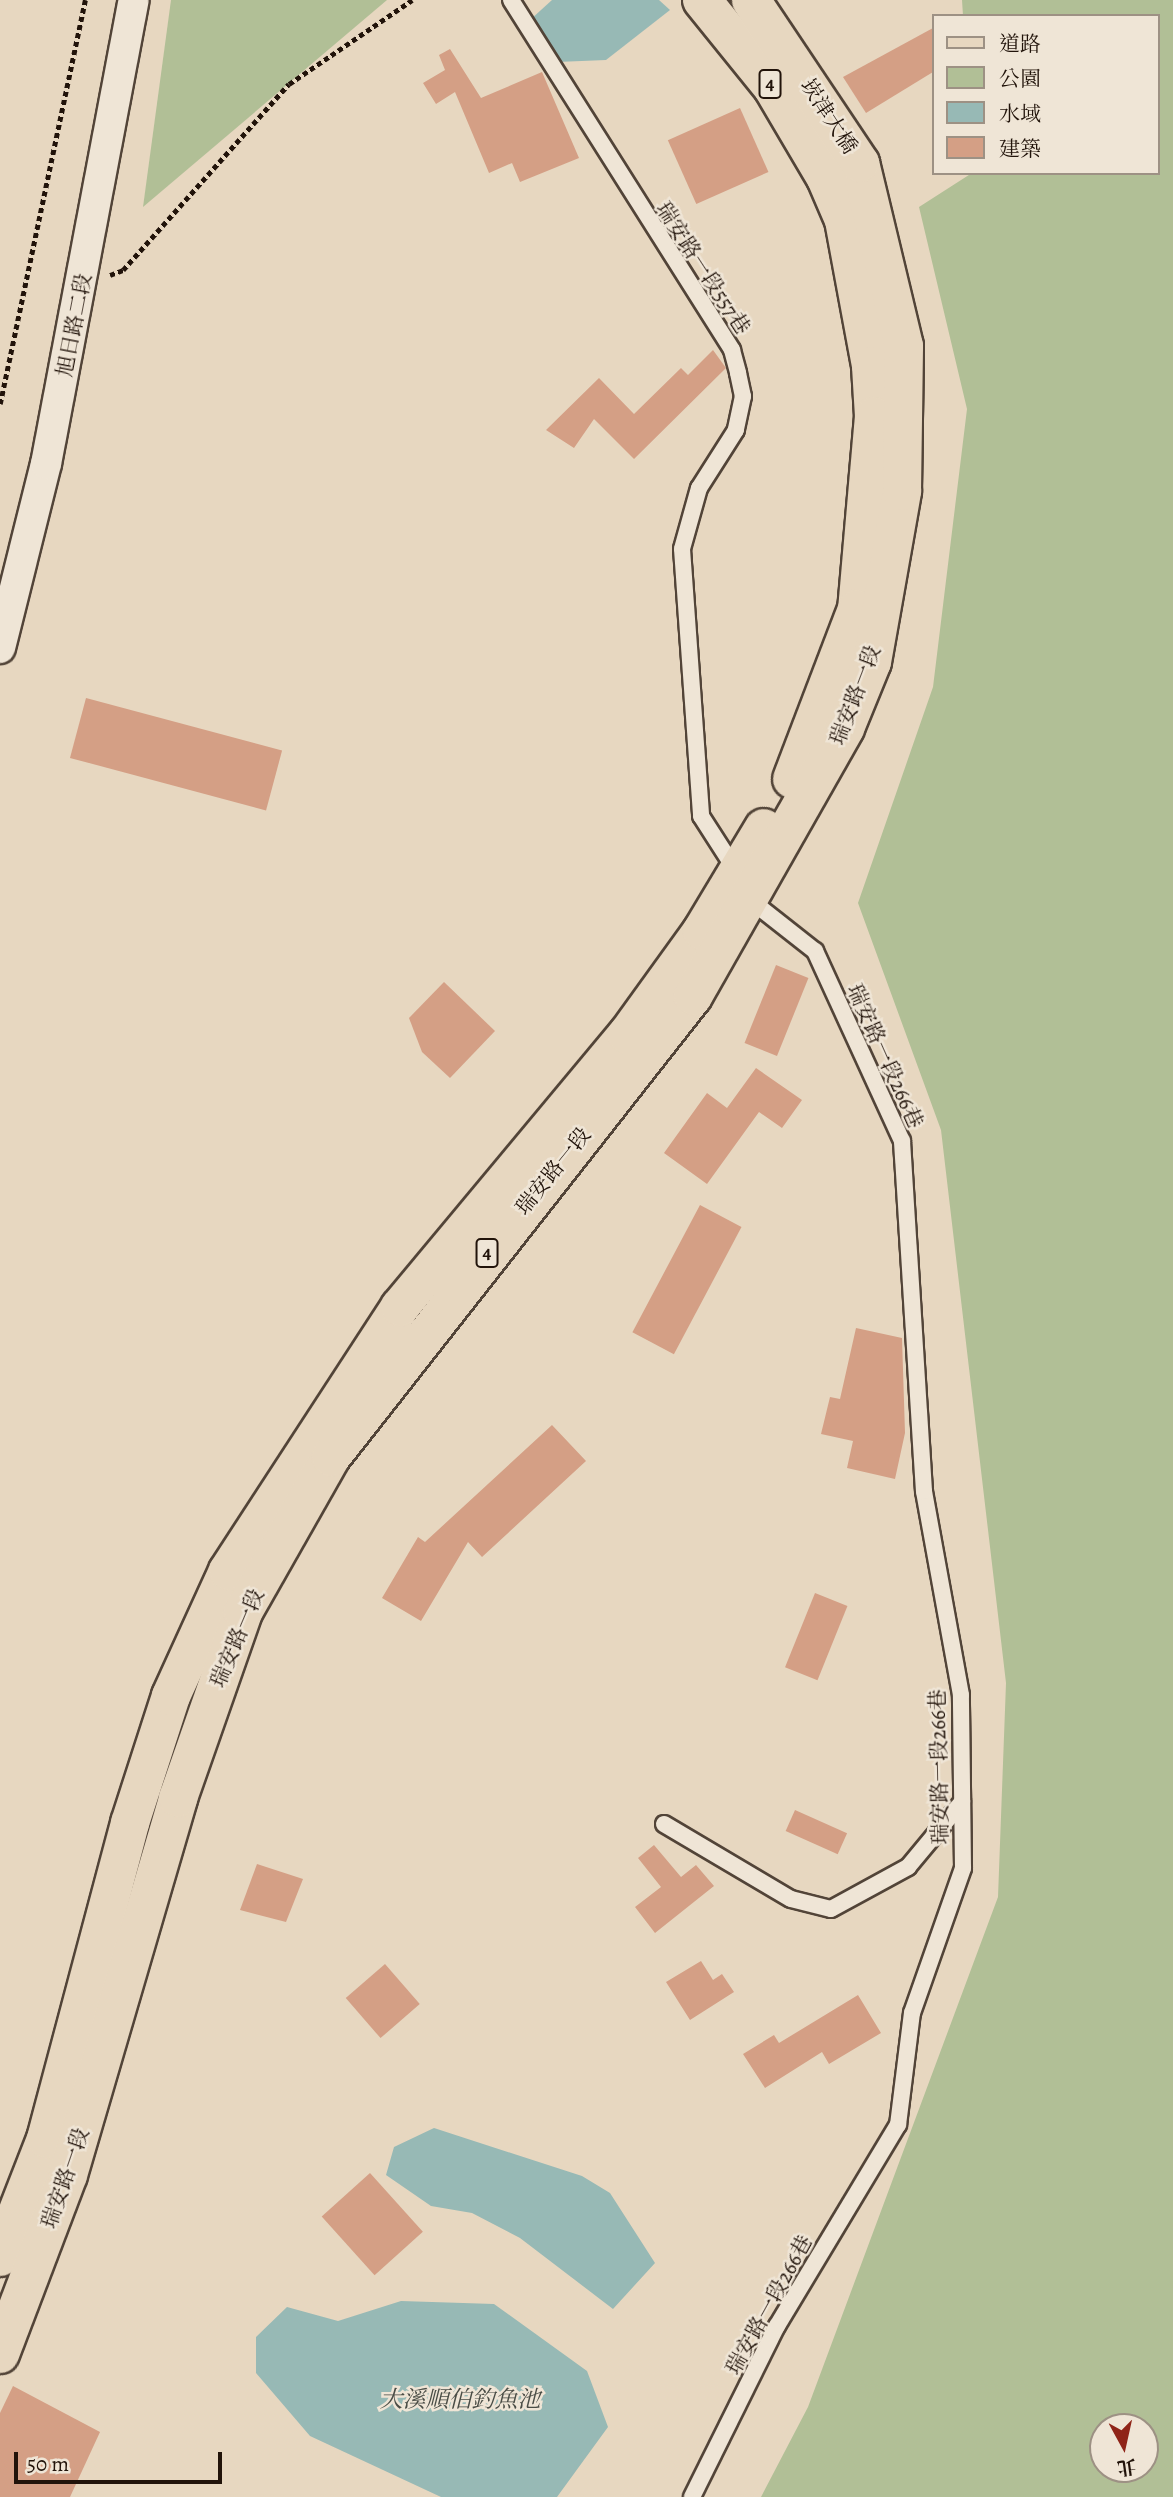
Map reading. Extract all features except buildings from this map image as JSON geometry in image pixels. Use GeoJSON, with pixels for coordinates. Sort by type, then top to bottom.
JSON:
{"type":"FeatureCollection","features":[{"type":"Feature","properties":{"kind":"main road","name":"崁津大橋"},"geometry":{"type":"LineString","coordinates":[[702,0],[773,88],[826,178]]}},
{"type":"Feature","properties":{"kind":"main road","name":"崁津大橋"},"geometry":{"type":"LineString","coordinates":[[751,0],[860,163]]}},
{"type":"Feature","properties":{"kind":"main road","name":"瑞安路一段"},"geometry":{"type":"LineString","coordinates":[[0,2257],[46,2138],[130,1823],[171,1696],[228,1571],[400,1307],[627,1035],[743,887],[845,728],[872,662],[891,576],[902,491],[904,346],[860,163]]}},
{"type":"Feature","properties":{"kind":"main road","name":"瑞安路一段"},"geometry":{"type":"LineString","coordinates":[[0,2354],[68,2175],[178,1798],[243,1612],[331,1457],[693,996],[782,802],[857,609],[873,429],[870,366],[844,220],[826,178]]}},
{"type":"Feature","properties":{"kind":"street","name":"旭日路二段"},"geometry":{"type":"LineString","coordinates":[[0,648],[82,284],[134,0]]}},
{"type":"Feature","properties":{"kind":"lane","name":"瑞安路一段557巷"},"geometry":{"type":"LineString","coordinates":[[510,0],[732,350],[743,397],[736,430],[699,488],[682,549],[701,816],[743,887]]}},
{"type":"Feature","properties":{"kind":"lane","name":"瑞安路一段266巷"},"geometry":{"type":"LineString","coordinates":[[692,2497],[777,2326],[898,2125],[912,2013],[963,1868],[961,1695],[924,1491],[902,1141],[815,951],[743,887]]}},
{"type":"Feature","properties":{"kind":"lane"},"geometry":{"type":"LineString","coordinates":[[664,1824],[791,1899],[831,1909],[908,1867],[962,1802]]}},
{"type":"Feature","properties":{"kind":"path"},"geometry":{"type":"LineString","coordinates":[[0,404],[85,0]]}},
{"type":"Feature","properties":{"kind":"path"},"geometry":{"type":"LineString","coordinates":[[82,284],[123,270],[289,84],[412,0]]}},
{"type":"Feature","properties":{"kind":"green space"},"geometry":{"type":"Polygon","coordinates":[[[171,0],[387,0],[143,207],[171,0]]]}},
{"type":"Feature","properties":{"kind":"green space"},"geometry":{"type":"Polygon","coordinates":[[[962,0],[1173,0],[1173,2497],[761,2497],[808,2407],[998,1897],[1006,1683],[941,1130],[858,903],[933,687],[967,409],[919,207],[969,175],[1159,175],[1159,14],[963,14],[962,0]]]}},
{"type":"Feature","properties":{"kind":"water"},"geometry":{"type":"Polygon","coordinates":[[[552,0],[659,0],[670,10],[606,60],[557,62],[530,20],[552,0]]]}},
{"type":"Feature","properties":{"kind":"water"},"geometry":{"type":"Polygon","coordinates":[[[434,2128],[582,2176],[610,2193],[655,2263],[613,2309],[520,2238],[472,2213],[431,2206],[386,2175],[394,2147],[434,2128]]]}},
{"type":"Feature","properties":{"kind":"water","name":"大溪順伯釣魚池"},"geometry":{"type":"Polygon","coordinates":[[[401,2301],[494,2304],[587,2371],[608,2427],[557,2497],[441,2497],[310,2436],[256,2373],[256,2337],[287,2307],[338,2321],[401,2301]]]}}]}
